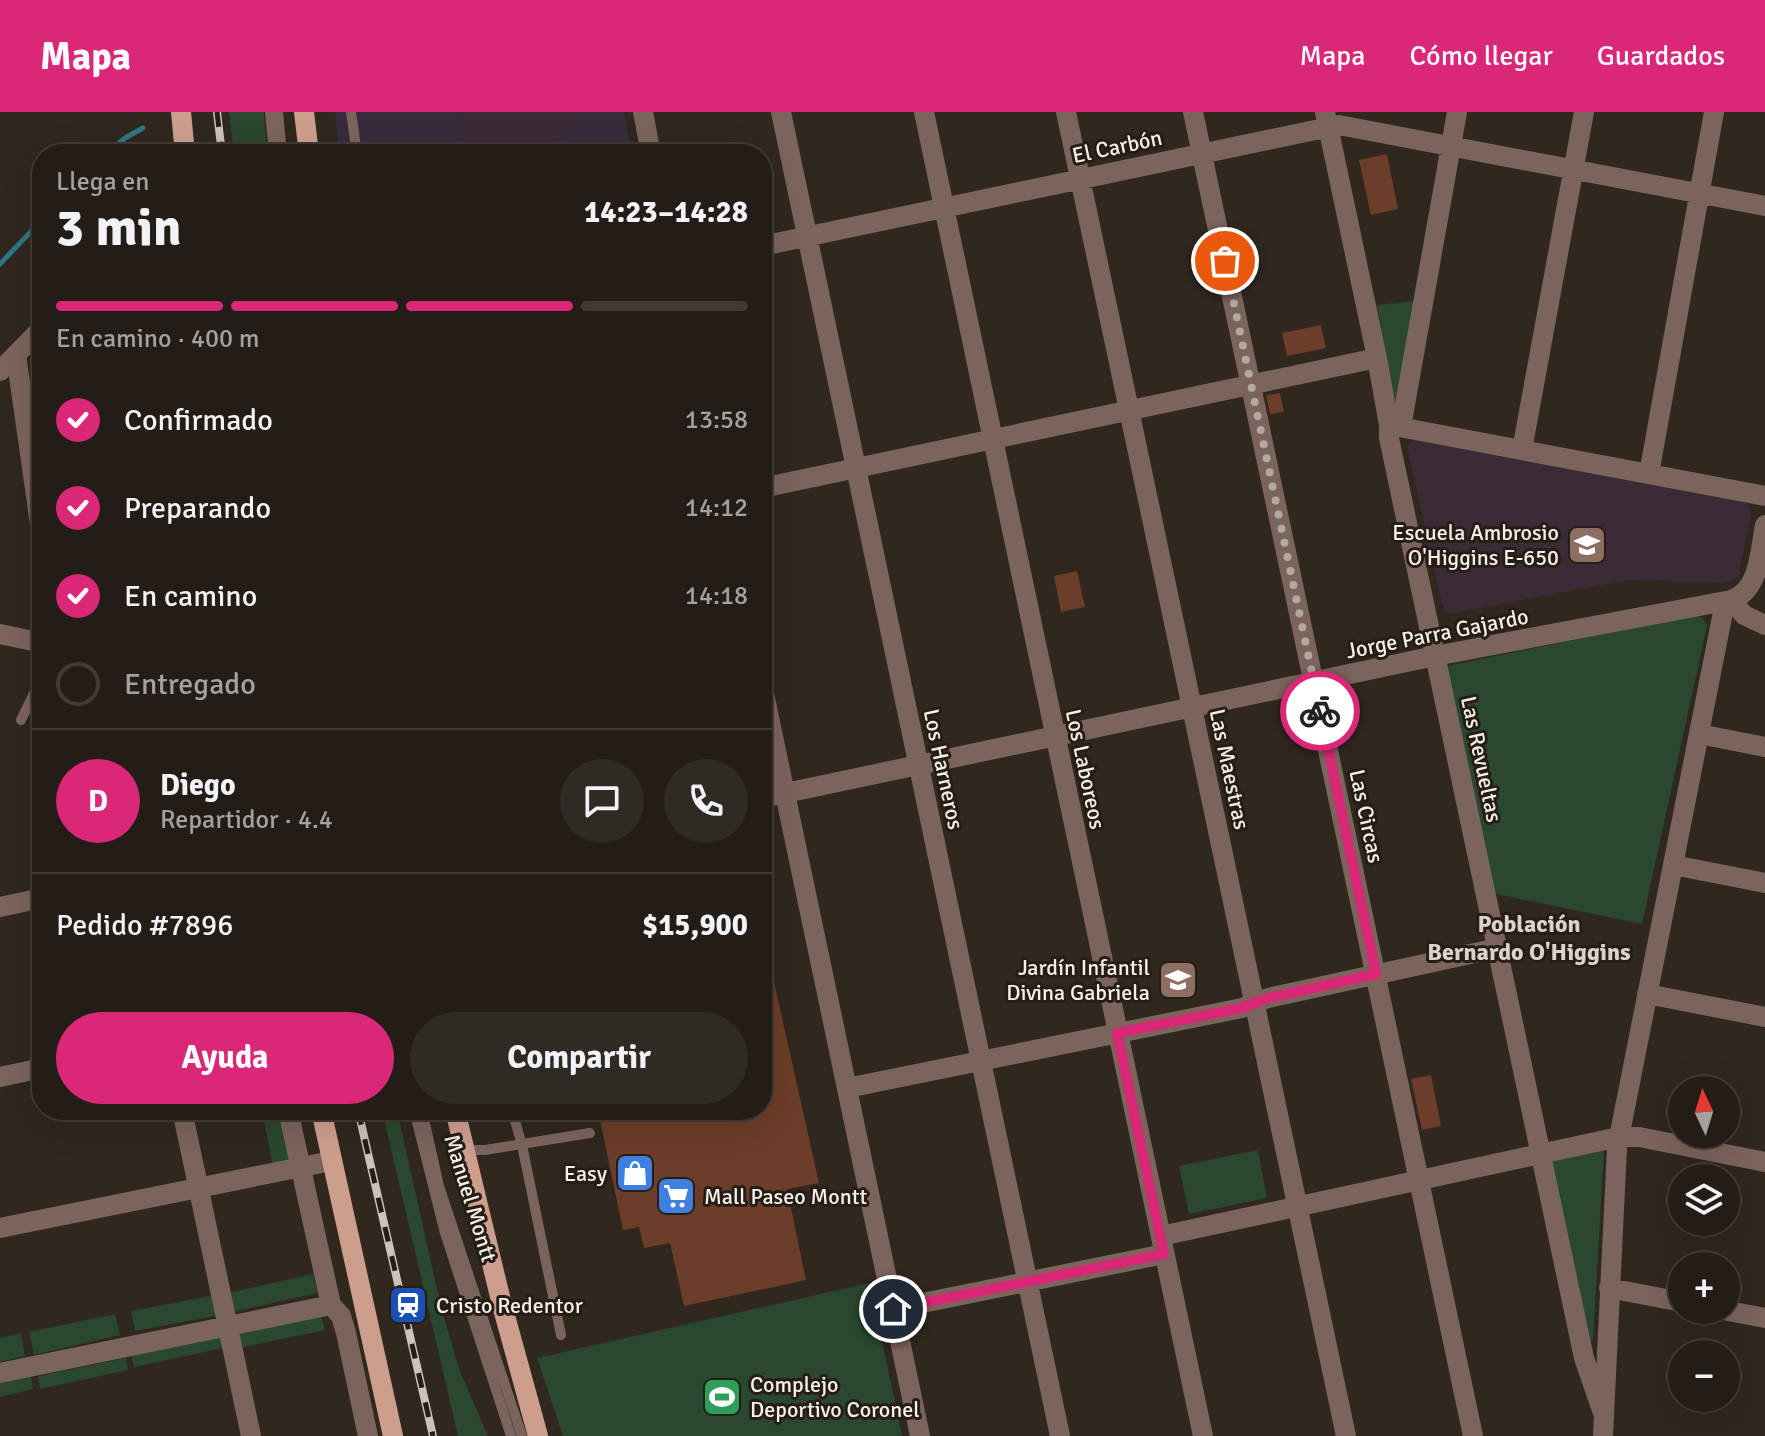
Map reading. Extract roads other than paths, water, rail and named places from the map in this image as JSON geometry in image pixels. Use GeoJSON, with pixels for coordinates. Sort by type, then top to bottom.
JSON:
{"type":"FeatureCollection","features":[{"type":"Feature","properties":{"kind":"main road"},"geometry":{"type":"LineString","coordinates":[[181,112],[184,144]]}},
{"type":"Feature","properties":{"kind":"main road"},"geometry":{"type":"LineString","coordinates":[[304,112],[308,144]]}},
{"type":"Feature","properties":{"kind":"main road"},"geometry":{"type":"LineString","coordinates":[[323,1120],[393,1436]]}},
{"type":"Feature","properties":{"kind":"main road","name":"Manuel Montt"},"geometry":{"type":"LineString","coordinates":[[457,1120],[509,1334],[538,1436]]}},
{"type":"Feature","properties":{"kind":"street"},"geometry":{"type":"LineString","coordinates":[[643,112],[649,144]]}},
{"type":"Feature","properties":{"kind":"street","name":"Los Harneros"},"geometry":{"type":"LineString","coordinates":[[781,112],[1060,1436]]}},
{"type":"Feature","properties":{"kind":"street","name":"Los Laboreos"},"geometry":{"type":"LineString","coordinates":[[924,112],[1203,1436]]}},
{"type":"Feature","properties":{"kind":"street","name":"Las Maestras"},"geometry":{"type":"LineString","coordinates":[[1066,112],[1346,1436]]}},
{"type":"Feature","properties":{"kind":"street","name":"Las Circas"},"geometry":{"type":"LineString","coordinates":[[1193,112],[1473,1436]]}},
{"type":"Feature","properties":{"kind":"street"},"geometry":{"type":"LineString","coordinates":[[1457,112],[1395,426],[1765,496]]}},
{"type":"Feature","properties":{"kind":"street"},"geometry":{"type":"LineString","coordinates":[[1522,450],[1584,112]]}},
{"type":"Feature","properties":{"kind":"street"},"geometry":{"type":"LineString","coordinates":[[1649,474],[1714,112]]}},
{"type":"Feature","properties":{"kind":"street","name":"El Carbón"},"geometry":{"type":"LineString","coordinates":[[772,244],[1202,152],[1328,116],[1350,126],[1765,206]]}},
{"type":"Feature","properties":{"kind":"street","name":"Las Revueltas"},"geometry":{"type":"LineString","coordinates":[[1328,116],[1377,358],[1395,426],[1389,438],[1435,656],[1584,1358],[1603,1413]]}},
{"type":"Feature","properties":{"kind":"street"},"geometry":{"type":"LineString","coordinates":[[0,371],[32,338]]}},
{"type":"Feature","properties":{"kind":"street"},"geometry":{"type":"LineString","coordinates":[[16,355],[32,468]]}},
{"type":"Feature","properties":{"kind":"street"},"geometry":{"type":"LineString","coordinates":[[772,486],[1377,358]]}},
{"type":"Feature","properties":{"kind":"street"},"geometry":{"type":"LineString","coordinates":[[1603,1436],[1619,1137],[1699,734],[1734,598],[1752,583],[1765,525]]}},
{"type":"Feature","properties":{"kind":"street"},"geometry":{"type":"LineString","coordinates":[[1734,598],[1744,615],[1765,625]]}},
{"type":"Feature","properties":{"kind":"street","name":"Jorge Parra Gajardo"},"geometry":{"type":"LineString","coordinates":[[772,796],[1435,656],[1734,598]]}},
{"type":"Feature","properties":{"kind":"street"},"geometry":{"type":"LineString","coordinates":[[0,634],[32,641]]}},
{"type":"Feature","properties":{"kind":"street"},"geometry":{"type":"LineString","coordinates":[[772,731],[920,1436]]}},
{"type":"Feature","properties":{"kind":"street"},"geometry":{"type":"LineString","coordinates":[[1699,734],[1765,747]]}},
{"type":"Feature","properties":{"kind":"street"},"geometry":{"type":"LineString","coordinates":[[1673,865],[1765,883]]}},
{"type":"Feature","properties":{"kind":"street"},"geometry":{"type":"LineString","coordinates":[[0,907],[32,900]]}},
{"type":"Feature","properties":{"kind":"street"},"geometry":{"type":"LineString","coordinates":[[847,1088],[1242,1008],[1376,974],[1498,948]]}},
{"type":"Feature","properties":{"kind":"street"},"geometry":{"type":"LineString","coordinates":[[1647,994],[1765,1017]]}},
{"type":"Feature","properties":{"kind":"street"},"geometry":{"type":"LineString","coordinates":[[0,1077],[32,1070]]}},
{"type":"Feature","properties":{"kind":"street"},"geometry":{"type":"LineString","coordinates":[[184,1120],[251,1436]]}},
{"type":"Feature","properties":{"kind":"street"},"geometry":{"type":"LineString","coordinates":[[290,1120],[331,1305],[341,1316],[346,1333],[368,1436]]}},
{"type":"Feature","properties":{"kind":"street"},"geometry":{"type":"LineString","coordinates":[[893,1309],[1028,1282],[1298,1207],[1619,1137],[1639,1137],[1765,1162]]}},
{"type":"Feature","properties":{"kind":"street"},"geometry":{"type":"LineString","coordinates":[[0,1228],[331,1161]]}},
{"type":"Feature","properties":{"kind":"street"},"geometry":{"type":"LineString","coordinates":[[1609,1288],[1668,1299]]}},
{"type":"Feature","properties":{"kind":"street"},"geometry":{"type":"LineString","coordinates":[[0,1373],[331,1305]]}},
{"type":"Feature","properties":{"kind":"street"},"geometry":{"type":"LineString","coordinates":[[1740,1313],[1765,1318]]}},
{"type":"Feature","properties":{"kind":"lane"},"geometry":{"type":"LineString","coordinates":[[270,112],[273,144]]}},
{"type":"Feature","properties":{"kind":"lane"},"geometry":{"type":"LineString","coordinates":[[278,112],[281,144]]}},
{"type":"Feature","properties":{"kind":"lane"},"geometry":{"type":"LineString","coordinates":[[351,112],[356,144]]}},
{"type":"Feature","properties":{"kind":"lane"},"geometry":{"type":"LineString","coordinates":[[21,720],[32,697]]}},
{"type":"Feature","properties":{"kind":"lane","name":"Manuel Montt"},"geometry":{"type":"LineString","coordinates":[[416,1120],[447,1242],[511,1436]]}},
{"type":"Feature","properties":{"kind":"lane","name":"Manuel Montt"},"geometry":{"type":"LineString","coordinates":[[424,1120],[439,1186],[522,1436]]}},
{"type":"Feature","properties":{"kind":"lane"},"geometry":{"type":"LineString","coordinates":[[515,1120],[561,1335]]}},
{"type":"Feature","properties":{"kind":"lane"},"geometry":{"type":"LineString","coordinates":[[463,1150],[485,1150],[590,1133]]}},
{"type":"Feature","properties":{"kind":"waterway"},"geometry":{"type":"LineString","coordinates":[[118,144],[143,128]]}},
{"type":"Feature","properties":{"kind":"waterway"},"geometry":{"type":"LineString","coordinates":[[0,264],[32,230]]}},
{"type":"Feature","properties":{"kind":"railway"},"geometry":{"type":"LineString","coordinates":[[217,112],[221,144]]}},
{"type":"Feature","properties":{"kind":"railway"},"geometry":{"type":"LineString","coordinates":[[360,1120],[433,1436]]}},
{"type":"Feature","properties":{"kind":"place","name":"Escuela Ambrosio O'Higgins E-650"},"geometry":{"type":"Point","coordinates":[1587,545]}},
{"type":"Feature","properties":{"kind":"place","name":"Jardín Infantil Divina Gabriela"},"geometry":{"type":"Point","coordinates":[1178,980]}},
{"type":"Feature","properties":{"kind":"place","name":"Easy"},"geometry":{"type":"Point","coordinates":[635,1173]}},
{"type":"Feature","properties":{"kind":"place","name":"Mall Paseo Montt"},"geometry":{"type":"Point","coordinates":[676,1196]}},
{"type":"Feature","properties":{"kind":"place","name":"Cristo Redentor"},"geometry":{"type":"Point","coordinates":[408,1305]}},
{"type":"Feature","properties":{"kind":"place","name":"Complejo Deportivo Coronel"},"geometry":{"type":"Point","coordinates":[722,1397]}},
{"type":"Feature","properties":{"kind":"district","name":"Población Bernardo O'Higgins"},"geometry":{"type":"Point","coordinates":[1529,938]}}]}
